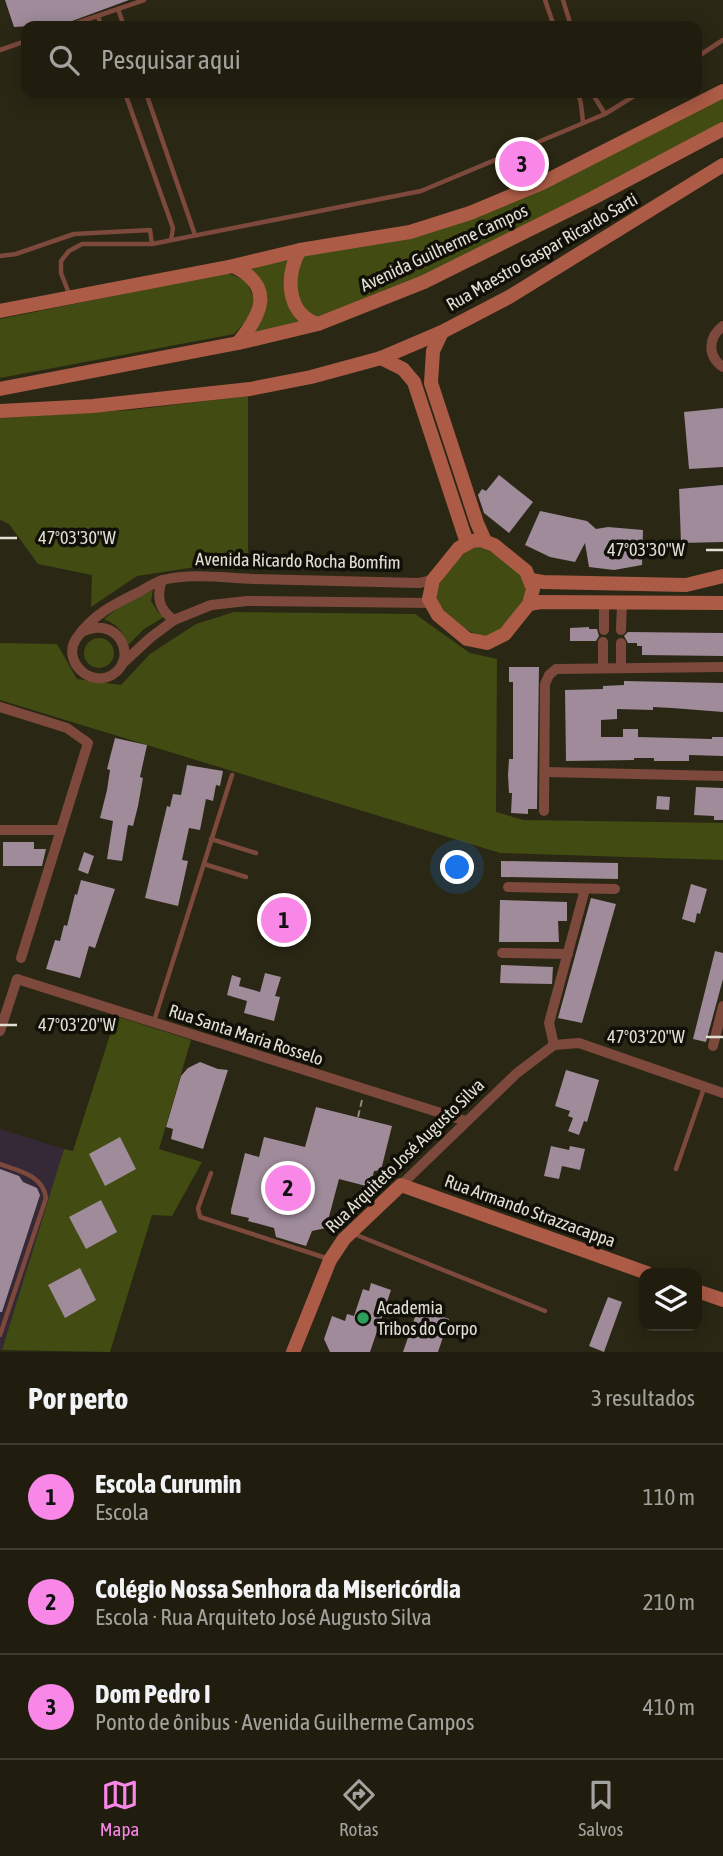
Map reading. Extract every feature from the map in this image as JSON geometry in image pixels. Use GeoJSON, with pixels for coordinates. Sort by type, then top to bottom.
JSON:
{"type":"FeatureCollection","features":[{"type":"Feature","properties":{"kind":"main road","name":"Avenida Guilherme Campos"},"geometry":{"type":"LineString","coordinates":[[0,311],[233,266],[300,250],[410,232],[470,213],[542,183],[723,91]]}},
{"type":"Feature","properties":{"kind":"main road","name":"Avenida Guilherme Campos"},"geometry":{"type":"LineString","coordinates":[[0,389],[238,343],[318,324],[424,282],[591,199],[723,128]]}},
{"type":"Feature","properties":{"kind":"main road","name":"Rua Maestro Gaspar Ricardo Sarti"},"geometry":{"type":"LineString","coordinates":[[0,411],[93,406],[250,389],[312,377],[381,358],[442,332],[509,297],[723,165]]}},
{"type":"Feature","properties":{"kind":"main road"},"geometry":{"type":"LineString","coordinates":[[300,250],[293,261],[289,276],[292,295],[298,311],[308,321],[318,324]]}},
{"type":"Feature","properties":{"kind":"main road"},"geometry":{"type":"LineString","coordinates":[[233,266],[256,281],[261,299],[259,314],[238,343]]}},
{"type":"Feature","properties":{"kind":"main road"},"geometry":{"type":"LineString","coordinates":[[442,332],[433,351],[431,383],[485,541]]}},
{"type":"Feature","properties":{"kind":"main road"},"geometry":{"type":"LineString","coordinates":[[381,358],[403,369],[414,382],[467,542]]}},
{"type":"Feature","properties":{"kind":"main road"},"geometry":{"type":"LineString","coordinates":[[485,541],[526,571],[533,589],[529,604],[501,638],[482,643],[467,639],[438,615],[430,603],[429,594],[433,580],[460,548],[467,542],[485,541]]}},
{"type":"Feature","properties":{"kind":"main road"},"geometry":{"type":"LineString","coordinates":[[531,580],[686,585],[723,576]]}},
{"type":"Feature","properties":{"kind":"main road"},"geometry":{"type":"LineString","coordinates":[[529,604],[723,603]]}},
{"type":"Feature","properties":{"kind":"main road","name":"Rua Arquiteto José Augusto Silva"},"geometry":{"type":"LineString","coordinates":[[293,1352],[330,1259],[351,1233],[401,1185]]}},
{"type":"Feature","properties":{"kind":"main road","name":"Rua Armando Strazzacappa"},"geometry":{"type":"LineString","coordinates":[[401,1185],[639,1270]]}},
{"type":"Feature","properties":{"kind":"main road"},"geometry":{"type":"LineString","coordinates":[[702,1293],[723,1300]]}},
{"type":"Feature","properties":{"kind":"street"},"geometry":{"type":"LineString","coordinates":[[723,326],[712,339],[710,349],[714,360],[723,367]]}},
{"type":"Feature","properties":{"kind":"street","name":"Avenida Ricardo Rocha Bomfim"},"geometry":{"type":"LineString","coordinates":[[82,632],[95,616],[115,603],[162,580],[218,578],[419,583],[433,580]]}},
{"type":"Feature","properties":{"kind":"street"},"geometry":{"type":"LineString","coordinates":[[162,580],[159,589],[160,604],[163,611],[174,620]]}},
{"type":"Feature","properties":{"kind":"street"},"geometry":{"type":"LineString","coordinates":[[122,664],[122,641],[115,632],[104,627],[93,627],[82,632],[74,643],[72,656],[77,668],[87,677],[101,679],[113,674],[150,638],[174,620],[194,610],[229,602],[430,603]]}},
{"type":"Feature","properties":{"kind":"street"},"geometry":{"type":"LineString","coordinates":[[604,603],[604,630]]}},
{"type":"Feature","properties":{"kind":"street"},"geometry":{"type":"LineString","coordinates":[[621,630],[622,603]]}},
{"type":"Feature","properties":{"kind":"street"},"geometry":{"type":"LineString","coordinates":[[603,642],[603,667]]}},
{"type":"Feature","properties":{"kind":"street"},"geometry":{"type":"LineString","coordinates":[[621,643],[621,667]]}},
{"type":"Feature","properties":{"kind":"street"},"geometry":{"type":"LineString","coordinates":[[544,811],[545,684],[556,670],[603,667],[723,667]]}},
{"type":"Feature","properties":{"kind":"street"},"geometry":{"type":"LineString","coordinates":[[0,707],[67,728],[88,743],[21,958]]}},
{"type":"Feature","properties":{"kind":"street"},"geometry":{"type":"LineString","coordinates":[[546,772],[723,776]]}},
{"type":"Feature","properties":{"kind":"street"},"geometry":{"type":"LineString","coordinates":[[0,830],[61,830]]}},
{"type":"Feature","properties":{"kind":"street"},"geometry":{"type":"LineString","coordinates":[[508,887],[615,889]]}},
{"type":"Feature","properties":{"kind":"street"},"geometry":{"type":"LineString","coordinates":[[585,889],[549,1023],[554,1045],[579,1043],[723,1093]]}},
{"type":"Feature","properties":{"kind":"street"},"geometry":{"type":"LineString","coordinates":[[502,953],[568,954]]}},
{"type":"Feature","properties":{"kind":"street","name":"Rua Santa Maria Rosselo"},"geometry":{"type":"LineString","coordinates":[[0,1031],[17,979],[466,1121]]}},
{"type":"Feature","properties":{"kind":"street"},"geometry":{"type":"LineString","coordinates":[[713,1046],[723,1006]]}},
{"type":"Feature","properties":{"kind":"street","name":"Rua Arquiteto José Augusto Silva"},"geometry":{"type":"LineString","coordinates":[[401,1185],[517,1073],[554,1045]]}},
{"type":"Feature","properties":{"kind":"lane"},"geometry":{"type":"LineString","coordinates":[[83,21],[144,0]]}},
{"type":"Feature","properties":{"kind":"lane"},"geometry":{"type":"LineString","coordinates":[[545,0],[552,21]]}},
{"type":"Feature","properties":{"kind":"lane"},"geometry":{"type":"LineString","coordinates":[[563,0],[569,21]]}},
{"type":"Feature","properties":{"kind":"lane"},"geometry":{"type":"LineString","coordinates":[[118,9],[122,21]]}},
{"type":"Feature","properties":{"kind":"lane"},"geometry":{"type":"LineString","coordinates":[[98,16],[100,21]]}},
{"type":"Feature","properties":{"kind":"lane"},"geometry":{"type":"LineString","coordinates":[[702,54],[723,40]]}},
{"type":"Feature","properties":{"kind":"lane"},"geometry":{"type":"LineString","coordinates":[[0,50],[21,43]]}},
{"type":"Feature","properties":{"kind":"lane"},"geometry":{"type":"LineString","coordinates":[[127,98],[173,228],[171,240]]}},
{"type":"Feature","properties":{"kind":"lane"},"geometry":{"type":"LineString","coordinates":[[148,98],[195,235]]}},
{"type":"Feature","properties":{"kind":"lane"},"geometry":{"type":"LineString","coordinates":[[580,98],[583,122]]}},
{"type":"Feature","properties":{"kind":"lane"},"geometry":{"type":"LineString","coordinates":[[595,98],[605,114]]}},
{"type":"Feature","properties":{"kind":"lane"},"geometry":{"type":"LineString","coordinates":[[70,296],[61,273],[61,261],[69,251],[82,244],[152,244],[421,191],[605,114],[631,98]]}},
{"type":"Feature","properties":{"kind":"lane"},"geometry":{"type":"LineString","coordinates":[[0,256],[16,254],[74,234],[150,230],[152,244]]}},
{"type":"Feature","properties":{"kind":"lane"},"geometry":{"type":"LineString","coordinates":[[154,1022],[232,775]]}},
{"type":"Feature","properties":{"kind":"lane"},"geometry":{"type":"LineString","coordinates":[[211,839],[256,853]]}},
{"type":"Feature","properties":{"kind":"lane"},"geometry":{"type":"LineString","coordinates":[[204,864],[246,877]]}},
{"type":"Feature","properties":{"kind":"lane"},"geometry":{"type":"LineString","coordinates":[[676,1169],[705,1087]]}},
{"type":"Feature","properties":{"kind":"lane"},"geometry":{"type":"LineString","coordinates":[[0,1164],[30,1175],[41,1183],[46,1198],[0,1335]]}},
{"type":"Feature","properties":{"kind":"lane"},"geometry":{"type":"LineString","coordinates":[[211,1173],[198,1209],[200,1217],[330,1259]]}},
{"type":"Feature","properties":{"kind":"lane"},"geometry":{"type":"LineString","coordinates":[[351,1233],[545,1311]]}},
{"type":"Feature","properties":{"kind":"path"},"geometry":{"type":"LineString","coordinates":[[358,1118],[364,1089]]}},
{"type":"Feature","properties":{"kind":"shaded area"},"geometry":{"type":"Polygon","coordinates":[[[0,1129],[64,1149],[2,1350],[0,1350],[0,1129]]]}},
{"type":"Feature","properties":{"kind":"green space"},"geometry":{"type":"Polygon","coordinates":[[[723,97],[723,124],[426,277],[315,319],[298,297],[296,270],[304,252],[401,237],[723,97]]]}},
{"type":"Feature","properties":{"kind":"green space"},"geometry":{"type":"Polygon","coordinates":[[[291,255],[285,275],[304,323],[247,338],[262,316],[244,267],[291,255]]]}},
{"type":"Feature","properties":{"kind":"green space"},"geometry":{"type":"Polygon","coordinates":[[[228,273],[246,281],[254,298],[249,318],[234,334],[0,378],[0,319],[228,273]]]}},
{"type":"Feature","properties":{"kind":"green space"},"geometry":{"type":"Polygon","coordinates":[[[248,396],[248,566],[196,567],[137,576],[91,607],[92,575],[38,564],[9,524],[0,520],[0,418],[131,410],[248,396]]]}},
{"type":"Feature","properties":{"kind":"green space"},"geometry":{"type":"Polygon","coordinates":[[[480,547],[513,567],[524,583],[525,591],[523,600],[505,625],[488,636],[472,632],[456,622],[442,609],[436,597],[440,583],[454,564],[469,550],[480,547]]]}},
{"type":"Feature","properties":{"kind":"green space"},"geometry":{"type":"Polygon","coordinates":[[[153,590],[151,601],[164,617],[144,629],[127,646],[119,629],[104,619],[122,605],[153,590]]]}},
{"type":"Feature","properties":{"kind":"green space"},"geometry":{"type":"Polygon","coordinates":[[[234,612],[415,614],[470,653],[497,659],[496,812],[524,820],[723,823],[723,860],[500,853],[0,700],[0,643],[57,644],[77,679],[121,685],[150,654],[196,624],[234,612]]]}},
{"type":"Feature","properties":{"kind":"green space"},"geometry":{"type":"Polygon","coordinates":[[[99,638],[110,642],[114,653],[110,664],[99,668],[88,664],[84,653],[88,642],[99,638]]]}},
{"type":"Feature","properties":{"kind":"green space"},"geometry":{"type":"Polygon","coordinates":[[[116,1016],[191,1040],[159,1149],[202,1162],[172,1216],[152,1215],[110,1352],[2,1350],[64,1149],[73,1151],[116,1016]]]}},
{"type":"Feature","properties":{"kind":"building"},"geometry":{"type":"Polygon","coordinates":[[[5,0],[129,0],[72,21],[21,21],[21,27],[14,27],[5,0]]]}},
{"type":"Feature","properties":{"kind":"building"},"geometry":{"type":"Polygon","coordinates":[[[723,408],[723,467],[689,469],[684,412],[723,408]]]}},
{"type":"Feature","properties":{"kind":"building"},"geometry":{"type":"Polygon","coordinates":[[[499,475],[533,502],[509,533],[484,513],[478,495],[482,489],[486,491],[499,475]]]}},
{"type":"Feature","properties":{"kind":"building"},"geometry":{"type":"Polygon","coordinates":[[[723,485],[723,542],[681,543],[679,489],[723,485]]]}},
{"type":"Feature","properties":{"kind":"building"},"geometry":{"type":"Polygon","coordinates":[[[540,511],[587,521],[596,529],[608,527],[643,530],[642,565],[614,570],[589,567],[585,543],[575,562],[550,557],[525,545],[540,511]]]}},
{"type":"Feature","properties":{"kind":"building"},"geometry":{"type":"Polygon","coordinates":[[[570,628],[597,629],[599,636],[596,641],[570,641],[570,628]]]}},
{"type":"Feature","properties":{"kind":"building"},"geometry":{"type":"Polygon","coordinates":[[[628,632],[723,633],[723,656],[642,655],[642,646],[628,643],[624,636],[628,632]]]}},
{"type":"Feature","properties":{"kind":"building"},"geometry":{"type":"Polygon","coordinates":[[[509,667],[539,667],[537,809],[528,809],[528,814],[511,813],[512,793],[509,793],[508,775],[509,759],[513,759],[513,682],[509,682],[509,667]]]}},
{"type":"Feature","properties":{"kind":"building"},"geometry":{"type":"Polygon","coordinates":[[[624,681],[723,683],[723,712],[653,707],[653,710],[617,709],[617,719],[601,720],[601,737],[623,737],[623,729],[638,729],[638,737],[723,737],[723,756],[689,755],[689,761],[634,758],[566,761],[565,690],[603,689],[603,686],[624,685],[624,681]]]}},
{"type":"Feature","properties":{"kind":"building"},"geometry":{"type":"Polygon","coordinates":[[[115,738],[147,745],[140,777],[143,778],[138,806],[133,826],[128,825],[122,861],[107,859],[113,821],[100,818],[110,770],[107,769],[115,738]]]}},
{"type":"Feature","properties":{"kind":"building"},"geometry":{"type":"Polygon","coordinates":[[[187,765],[223,771],[220,786],[216,785],[213,801],[206,799],[200,830],[189,828],[182,860],[188,861],[178,906],[145,898],[167,806],[170,807],[173,794],[181,795],[187,765]]]}},
{"type":"Feature","properties":{"kind":"building"},"geometry":{"type":"Polygon","coordinates":[[[696,787],[723,788],[723,820],[714,820],[714,816],[694,815],[696,787]]]}},
{"type":"Feature","properties":{"kind":"building"},"geometry":{"type":"Polygon","coordinates":[[[657,796],[670,797],[669,810],[656,809],[657,796]]]}},
{"type":"Feature","properties":{"kind":"building"},"geometry":{"type":"Polygon","coordinates":[[[3,842],[34,842],[34,849],[46,849],[42,866],[3,866],[3,842]]]}},
{"type":"Feature","properties":{"kind":"building"},"geometry":{"type":"Polygon","coordinates":[[[84,852],[94,856],[88,874],[78,870],[84,852]]]}},
{"type":"Feature","properties":{"kind":"building"},"geometry":{"type":"Polygon","coordinates":[[[501,861],[618,863],[618,879],[501,877],[501,861]]]}},
{"type":"Feature","properties":{"kind":"building"},"geometry":{"type":"Polygon","coordinates":[[[81,880],[115,889],[95,948],[89,946],[80,978],[46,969],[55,940],[60,941],[64,925],[67,926],[81,880]]]}},
{"type":"Feature","properties":{"kind":"building"},"geometry":{"type":"Polygon","coordinates":[[[691,884],[707,889],[695,923],[682,919],[691,884]]]}},
{"type":"Feature","properties":{"kind":"building"},"geometry":{"type":"Polygon","coordinates":[[[591,898],[616,904],[582,1023],[558,1018],[591,898]]]}},
{"type":"Feature","properties":{"kind":"building"},"geometry":{"type":"Polygon","coordinates":[[[500,900],[567,902],[567,921],[558,921],[559,942],[499,942],[500,900]]]}},
{"type":"Feature","properties":{"kind":"building"},"geometry":{"type":"Polygon","coordinates":[[[715,951],[723,953],[723,979],[706,1042],[693,1039],[715,951]]]}},
{"type":"Feature","properties":{"kind":"building"},"geometry":{"type":"Polygon","coordinates":[[[501,965],[553,967],[552,984],[500,983],[501,965]]]}},
{"type":"Feature","properties":{"kind":"building"},"geometry":{"type":"Polygon","coordinates":[[[265,973],[281,977],[275,996],[280,997],[274,1021],[244,1013],[247,1001],[227,995],[232,975],[241,978],[239,986],[260,992],[265,973]]]}},
{"type":"Feature","properties":{"kind":"building"},"geometry":{"type":"Polygon","coordinates":[[[200,1062],[228,1070],[203,1149],[171,1139],[173,1129],[166,1127],[181,1076],[188,1068],[200,1062]]]}},
{"type":"Feature","properties":{"kind":"building"},"geometry":{"type":"Polygon","coordinates":[[[566,1070],[599,1080],[587,1122],[584,1121],[579,1135],[568,1131],[573,1118],[568,1116],[570,1111],[555,1106],[566,1070]]]}},
{"type":"Feature","properties":{"kind":"building"},"geometry":{"type":"Polygon","coordinates":[[[316,1107],[392,1126],[381,1170],[374,1171],[370,1187],[339,1179],[326,1228],[312,1231],[306,1246],[276,1237],[274,1228],[231,1214],[231,1210],[245,1153],[259,1157],[264,1137],[305,1147],[316,1107]]]}},
{"type":"Feature","properties":{"kind":"building"},"geometry":{"type":"Polygon","coordinates":[[[120,1137],[136,1169],[105,1186],[89,1154],[120,1137]]]}},
{"type":"Feature","properties":{"kind":"building"},"geometry":{"type":"Polygon","coordinates":[[[551,1146],[569,1150],[570,1146],[585,1149],[580,1170],[562,1166],[559,1179],[544,1176],[551,1146]]]}},
{"type":"Feature","properties":{"kind":"building"},"geometry":{"type":"Polygon","coordinates":[[[0,1169],[19,1176],[23,1182],[37,1188],[40,1195],[2,1312],[0,1312],[0,1169]]]}},
{"type":"Feature","properties":{"kind":"building"},"geometry":{"type":"Polygon","coordinates":[[[101,1200],[117,1232],[86,1249],[69,1217],[101,1200]]]}},
{"type":"Feature","properties":{"kind":"building"},"geometry":{"type":"Polygon","coordinates":[[[80,1268],[96,1300],[65,1318],[48,1285],[80,1268]]]}},
{"type":"Feature","properties":{"kind":"building","name":"Academia Tribos do Corpo"},"geometry":{"type":"Polygon","coordinates":[[[371,1283],[391,1290],[370,1352],[330,1352],[324,1339],[332,1316],[345,1321],[347,1314],[354,1316],[363,1289],[369,1291],[371,1283]]]}},
{"type":"Feature","properties":{"kind":"building"},"geometry":{"type":"Polygon","coordinates":[[[608,1297],[622,1302],[604,1352],[589,1346],[608,1297]]]}},
{"type":"Feature","properties":{"kind":"building"},"geometry":{"type":"Polygon","coordinates":[[[418,1308],[449,1319],[438,1352],[403,1352],[418,1308]]]}},
{"type":"Feature","properties":{"kind":"place","name":"Dom Pedro I"},"geometry":{"type":"Point","coordinates":[522,164]}},
{"type":"Feature","properties":{"kind":"place","name":"Escola Curumin"},"geometry":{"type":"Point","coordinates":[284,920]}},
{"type":"Feature","properties":{"kind":"place","name":"Colégio Nossa Senhora da Misericórdia"},"geometry":{"type":"Point","coordinates":[288,1188]}},
{"type":"Feature","properties":{"kind":"place","name":"Academia Tribos do Corpo"},"geometry":{"type":"Point","coordinates":[363,1318]}}]}
